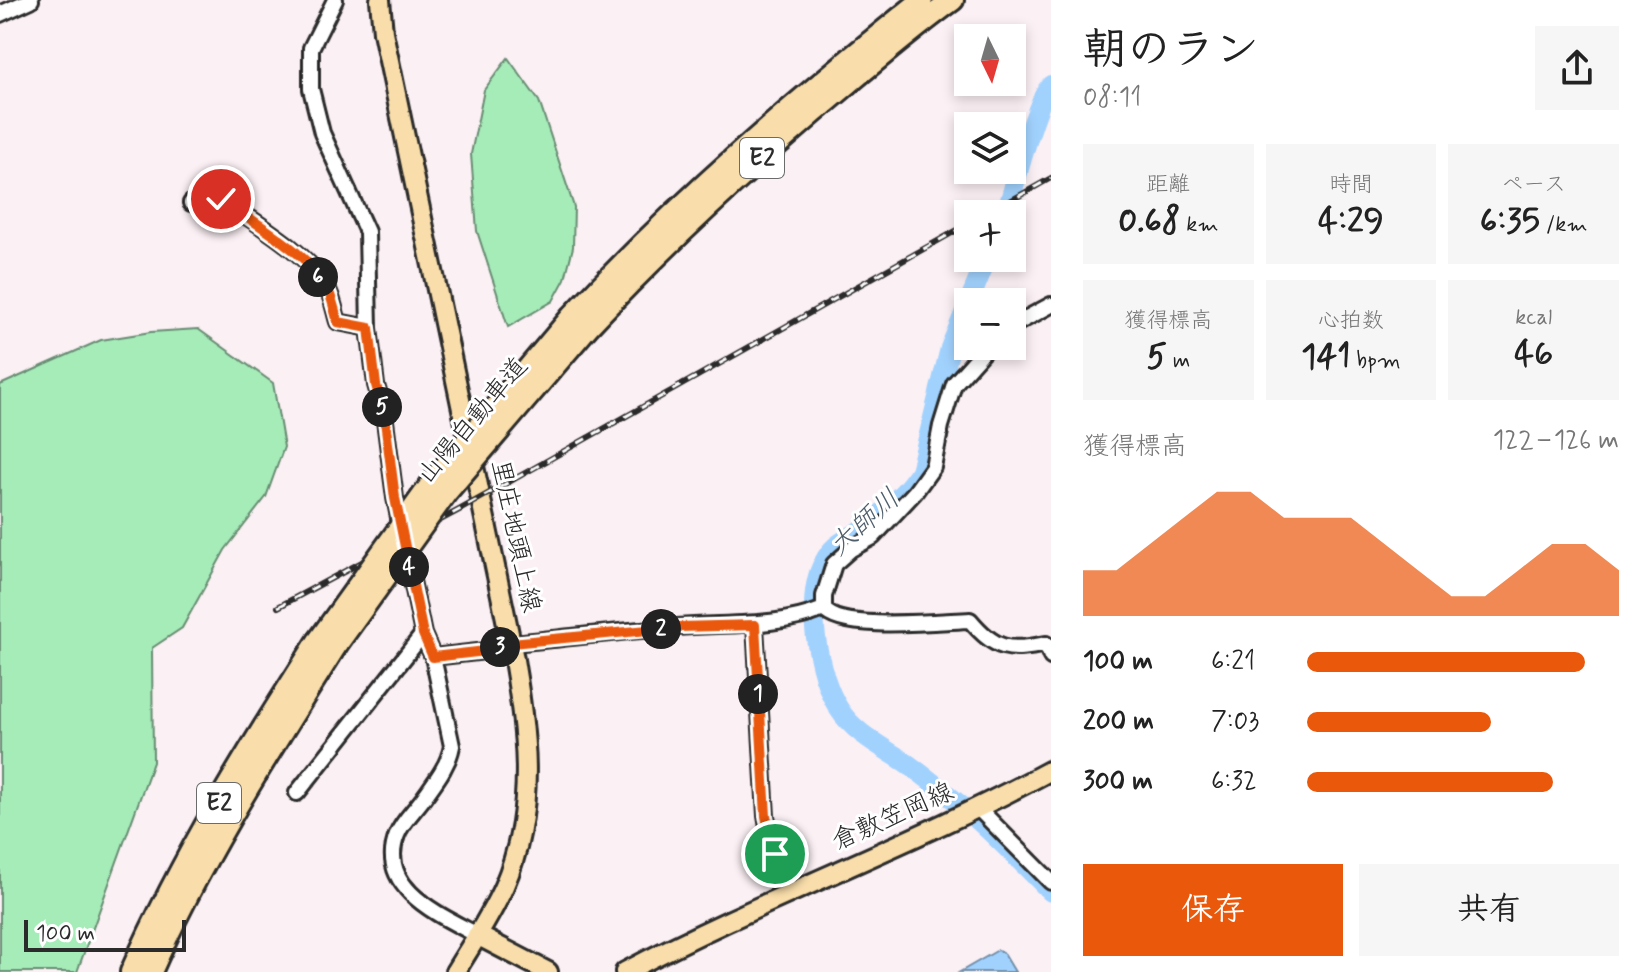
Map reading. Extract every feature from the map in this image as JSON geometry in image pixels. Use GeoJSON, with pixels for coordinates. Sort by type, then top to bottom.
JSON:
{"type":"FeatureCollection","features":[{"type":"Feature","properties":{"kind":"highway","name":"山陽自動車道"},"geometry":{"type":"LineString","coordinates":[[131,972],[195,845],[252,744],[327,643],[433,481],[580,322],[658,227],[726,164],[922,0]]}},
{"type":"Feature","properties":{"kind":"highway","name":"山陽自動車道"},"geometry":{"type":"LineString","coordinates":[[580,322],[651,261],[740,177],[951,1]]}},
{"type":"Feature","properties":{"kind":"highway","name":"山陽自動車道"},"geometry":{"type":"LineString","coordinates":[[151,972],[327,643]]}},
{"type":"Feature","properties":{"kind":"main road","name":"里庄地頭上線"},"geometry":{"type":"LineString","coordinates":[[380,0],[383,32],[511,643],[527,744],[521,832],[508,875],[477,935]]}},
{"type":"Feature","properties":{"kind":"main road","name":"倉敷笠岡線"},"geometry":{"type":"LineString","coordinates":[[625,972],[1051,770]]}},
{"type":"Feature","properties":{"kind":"main road"},"geometry":{"type":"LineString","coordinates":[[455,972],[477,935],[548,972]]}},
{"type":"Feature","properties":{"kind":"street"},"geometry":{"type":"LineString","coordinates":[[0,14],[31,0]]}},
{"type":"Feature","properties":{"kind":"street"},"geometry":{"type":"LineString","coordinates":[[335,0],[311,48],[311,89],[322,133],[367,232],[369,328],[376,385],[384,413],[395,498],[423,634],[433,657],[452,746],[450,758],[439,778],[397,833],[393,850],[394,868],[401,885],[432,911],[477,935]]}},
{"type":"Feature","properties":{"kind":"street"},"geometry":{"type":"LineString","coordinates":[[191,203],[221,199],[288,246],[328,290],[338,322],[369,328]]}},
{"type":"Feature","properties":{"kind":"street"},"geometry":{"type":"LineString","coordinates":[[1026,318],[1051,305]]}},
{"type":"Feature","properties":{"kind":"street"},"geometry":{"type":"LineString","coordinates":[[819,611],[834,564],[851,549],[873,537],[915,492],[933,467],[954,384],[975,360]]}},
{"type":"Feature","properties":{"kind":"street"},"geometry":{"type":"LineString","coordinates":[[433,657],[495,650],[511,643],[680,627],[755,625],[819,611],[852,623],[970,620],[994,644],[1019,650],[1046,644],[1051,657]]}},
{"type":"Feature","properties":{"kind":"street"},"geometry":{"type":"LineString","coordinates":[[755,625],[766,816],[771,844],[790,892]]}},
{"type":"Feature","properties":{"kind":"street"},"geometry":{"type":"LineString","coordinates":[[297,793],[423,634]]}},
{"type":"Feature","properties":{"kind":"street"},"geometry":{"type":"LineString","coordinates":[[971,810],[1051,882]]}},
{"type":"Feature","properties":{"kind":"green space"},"geometry":{"type":"Polygon","coordinates":[[[508,58],[539,101],[574,207],[573,247],[565,279],[553,301],[508,327],[477,231],[471,154],[484,90],[508,58]]]}},
{"type":"Feature","properties":{"kind":"green space"},"geometry":{"type":"Polygon","coordinates":[[[198,329],[273,383],[284,447],[266,497],[225,550],[182,628],[152,648],[153,762],[77,972],[0,972],[0,385],[101,340],[198,329]]]}},
{"type":"Feature","properties":{"kind":"water"},"geometry":{"type":"Polygon","coordinates":[[[998,950],[1003,952],[1015,972],[960,972],[998,950]]]}},
{"type":"Feature","properties":{"kind":"waterway","name":"大師川"},"geometry":{"type":"LineString","coordinates":[[1010,200],[1032,125],[1051,85]]}},
{"type":"Feature","properties":{"kind":"waterway","name":"大師川"},"geometry":{"type":"LineString","coordinates":[[975,288],[981,272]]}},
{"type":"Feature","properties":{"kind":"waterway","name":"大師川"},"geometry":{"type":"LineString","coordinates":[[954,338],[920,471],[887,508],[859,532],[837,545],[824,562],[815,595],[819,657],[831,694],[845,718],[963,807],[1051,892]]}},
{"type":"Feature","properties":{"kind":"railway"},"geometry":{"type":"LineString","coordinates":[[1012,200],[1051,178]]}},
{"type":"Feature","properties":{"kind":"railway"},"geometry":{"type":"LineString","coordinates":[[278,607],[461,509],[954,232]]}},
{"type":"Feature","properties":{"kind":"route"},"geometry":{"type":"LineString","coordinates":[[221,199],[288,246],[309,266],[328,290],[338,322],[369,328],[395,498],[423,634],[433,657],[495,650],[511,643],[680,627],[755,625],[766,816],[775,854]]}}]}
